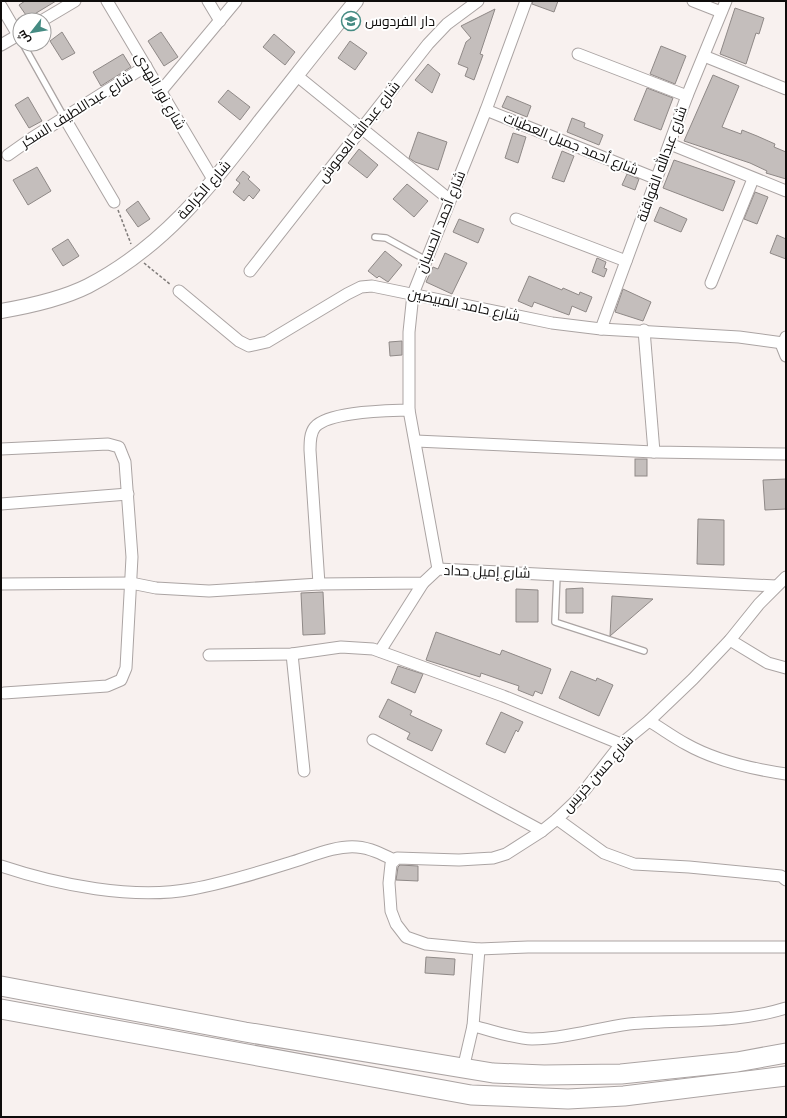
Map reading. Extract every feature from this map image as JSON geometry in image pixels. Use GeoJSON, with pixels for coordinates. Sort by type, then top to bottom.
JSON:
{"type":"FeatureCollection","features":[{"type":"Feature","properties":{"kind":"highway"},"geometry":{"type":"LineString","coordinates":[[6,984],[230,1030],[494,1073],[544,1075],[621,1074],[723,1064],[786,1053]]}},
{"type":"Feature","properties":{"kind":"highway"},"geometry":{"type":"LineString","coordinates":[[1,1009],[471,1095],[568,1099],[624,1096],[786,1076]]}},
{"type":"Feature","properties":{"kind":"street"},"geometry":{"type":"LineString","coordinates":[[52,14],[74,1]]}},
{"type":"Feature","properties":{"kind":"street","name":"شارع نور الهدى"},"geometry":{"type":"LineString","coordinates":[[107,1],[214,181]]}},
{"type":"Feature","properties":{"kind":"street"},"geometry":{"type":"LineString","coordinates":[[208,1],[220,21]]}},
{"type":"Feature","properties":{"kind":"street"},"geometry":{"type":"LineString","coordinates":[[161,91],[236,1]]}},
{"type":"Feature","properties":{"kind":"street","name":"شارع الكرامة"},"geometry":{"type":"LineString","coordinates":[[1,311],[66,295],[88,286],[136,256],[166,232],[214,181],[296,75],[356,1]]}},
{"type":"Feature","properties":{"kind":"street","name":"شارع عبدالله العموش"},"geometry":{"type":"LineString","coordinates":[[250,271],[428,44],[452,20],[478,1]]}},
{"type":"Feature","properties":{"kind":"street","name":"شارع أحمد الحسبان"},"geometry":{"type":"LineString","coordinates":[[438,569],[416,441],[409,410],[409,332],[412,294],[486,110],[526,1]]}},
{"type":"Feature","properties":{"kind":"street"},"geometry":{"type":"LineString","coordinates":[[693,1],[721,12]]}},
{"type":"Feature","properties":{"kind":"street","name":"شارع عبدالله القواقنة"},"geometry":{"type":"LineString","coordinates":[[601,328],[687,96],[726,1]]}},
{"type":"Feature","properties":{"kind":"street"},"geometry":{"type":"LineString","coordinates":[[1,6],[12,25]]}},
{"type":"Feature","properties":{"kind":"street"},"geometry":{"type":"LineString","coordinates":[[1,45],[12,41]]}},
{"type":"Feature","properties":{"kind":"street"},"geometry":{"type":"LineString","coordinates":[[578,54],[687,96]]}},
{"type":"Feature","properties":{"kind":"street"},"geometry":{"type":"LineString","coordinates":[[704,56],[786,89]]}},
{"type":"Feature","properties":{"kind":"street","name":"شارع عبداللطيف السكر"},"geometry":{"type":"LineString","coordinates":[[8,155],[20,145],[146,66]]}},
{"type":"Feature","properties":{"kind":"street"},"geometry":{"type":"LineString","coordinates":[[296,75],[450,200]]}},
{"type":"Feature","properties":{"kind":"street","name":"شارع أحمد جميل العطيات"},"geometry":{"type":"LineString","coordinates":[[486,110],[657,179]]}},
{"type":"Feature","properties":{"kind":"street"},"geometry":{"type":"LineString","coordinates":[[64,117],[114,202]]}},
{"type":"Feature","properties":{"kind":"street"},"geometry":{"type":"LineString","coordinates":[[670,144],[753,179],[786,191]]}},
{"type":"Feature","properties":{"kind":"street"},"geometry":{"type":"LineString","coordinates":[[712,283],[753,179]]}},
{"type":"Feature","properties":{"kind":"street"},"geometry":{"type":"LineString","coordinates":[[516,219],[626,261]]}},
{"type":"Feature","properties":{"kind":"street","name":"شارع حامد المبيضين"},"geometry":{"type":"LineString","coordinates":[[179,291],[239,341],[249,346],[267,342],[361,287],[372,286],[552,323],[601,328],[784,340]]}},
{"type":"Feature","properties":{"kind":"street"},"geometry":{"type":"LineString","coordinates":[[644,330],[654,452]]}},
{"type":"Feature","properties":{"kind":"street"},"geometry":{"type":"LineString","coordinates":[[784,340],[782,350],[786,356]]}},
{"type":"Feature","properties":{"kind":"street"},"geometry":{"type":"LineString","coordinates":[[320,584],[310,450],[310,436],[314,428],[328,418],[355,414],[409,410]]}},
{"type":"Feature","properties":{"kind":"street"},"geometry":{"type":"LineString","coordinates":[[416,441],[654,452],[786,454]]}},
{"type":"Feature","properties":{"kind":"street"},"geometry":{"type":"LineString","coordinates":[[1,448],[108,444],[119,447],[125,462],[132,557],[126,668],[121,680],[107,686],[4,693]]}},
{"type":"Feature","properties":{"kind":"street"},"geometry":{"type":"LineString","coordinates":[[1,504],[128,494]]}},
{"type":"Feature","properties":{"kind":"street","name":"شارع إميل حداد"},"geometry":{"type":"LineString","coordinates":[[380,651],[423,583],[438,569],[776,586]]}},
{"type":"Feature","properties":{"kind":"street","name":"شارع حسن خريس"},"geometry":{"type":"LineString","coordinates":[[399,858],[459,860],[493,858],[506,854],[542,831],[577,800],[621,744],[649,721],[730,640],[776,586],[786,577]]}},
{"type":"Feature","properties":{"kind":"street"},"geometry":{"type":"LineString","coordinates":[[1,584],[131,584],[156,588],[202,591],[320,584],[423,583]]}},
{"type":"Feature","properties":{"kind":"street"},"geometry":{"type":"LineString","coordinates":[[730,640],[768,663],[786,668]]}},
{"type":"Feature","properties":{"kind":"street"},"geometry":{"type":"LineString","coordinates":[[209,655],[292,654],[341,647],[362,647],[380,651],[503,696],[621,744]]}},
{"type":"Feature","properties":{"kind":"street"},"geometry":{"type":"LineString","coordinates":[[292,654],[304,771]]}},
{"type":"Feature","properties":{"kind":"street"},"geometry":{"type":"LineString","coordinates":[[649,721],[687,744],[716,758],[746,767],[786,774]]}},
{"type":"Feature","properties":{"kind":"street"},"geometry":{"type":"LineString","coordinates":[[373,740],[542,831]]}},
{"type":"Feature","properties":{"kind":"street"},"geometry":{"type":"LineString","coordinates":[[557,819],[604,852],[634,864],[689,867],[781,876],[786,880]]}},
{"type":"Feature","properties":{"kind":"street"},"geometry":{"type":"LineString","coordinates":[[1,866],[94,888],[150,892],[191,889],[246,877],[337,849],[356,847],[373,850],[399,858]]}},
{"type":"Feature","properties":{"kind":"street"},"geometry":{"type":"LineString","coordinates":[[399,858],[391,864],[389,872],[391,911],[401,932],[413,940],[426,944],[479,949],[528,947],[786,947]]}},
{"type":"Feature","properties":{"kind":"street"},"geometry":{"type":"LineString","coordinates":[[463,1068],[473,1026],[479,949]]}},
{"type":"Feature","properties":{"kind":"street"},"geometry":{"type":"LineString","coordinates":[[473,1026],[524,1039],[540,1039],[616,1026],[663,1021],[744,1018],[786,1008]]}},
{"type":"Feature","properties":{"kind":"lane"},"geometry":{"type":"LineString","coordinates":[[28,52],[64,117]]}},
{"type":"Feature","properties":{"kind":"lane"},"geometry":{"type":"LineString","coordinates":[[375,237],[386,238],[426,260]]}},
{"type":"Feature","properties":{"kind":"lane"},"geometry":{"type":"LineString","coordinates":[[557,575],[555,622],[644,651]]}},
{"type":"Feature","properties":{"kind":"path"},"geometry":{"type":"LineString","coordinates":[[114,202],[136,256],[179,291]]}},
{"type":"Feature","properties":{"kind":"building"},"geometry":{"type":"Polygon","coordinates":[[[25,1],[56,1],[38,12],[24,12],[19,5],[25,1]]]}},
{"type":"Feature","properties":{"kind":"building"},"geometry":{"type":"Polygon","coordinates":[[[533,1],[558,1],[554,12],[532,4],[533,1]]]}},
{"type":"Feature","properties":{"kind":"building"},"geometry":{"type":"Polygon","coordinates":[[[735,8],[764,18],[759,34],[756,33],[746,64],[720,54],[735,8]]]}},
{"type":"Feature","properties":{"kind":"building"},"geometry":{"type":"Polygon","coordinates":[[[495,9],[480,54],[483,55],[474,80],[465,76],[468,68],[458,64],[466,42],[471,38],[461,26],[495,9]]]}},
{"type":"Feature","properties":{"kind":"building"},"geometry":{"type":"Polygon","coordinates":[[[62,32],[75,53],[62,60],[52,44],[52,40],[62,32]]]}},
{"type":"Feature","properties":{"kind":"building"},"geometry":{"type":"Polygon","coordinates":[[[161,32],[178,57],[164,66],[148,41],[161,32]]]}},
{"type":"Feature","properties":{"kind":"building"},"geometry":{"type":"Polygon","coordinates":[[[274,34],[295,52],[285,65],[263,47],[274,34]]]}},
{"type":"Feature","properties":{"kind":"building"},"geometry":{"type":"Polygon","coordinates":[[[350,41],[367,53],[355,70],[338,58],[350,41]]]}},
{"type":"Feature","properties":{"kind":"building"},"geometry":{"type":"Polygon","coordinates":[[[661,46],[686,56],[675,84],[650,74],[661,46]]]}},
{"type":"Feature","properties":{"kind":"building"},"geometry":{"type":"Polygon","coordinates":[[[123,54],[131,67],[101,86],[93,72],[123,54]]]}},
{"type":"Feature","properties":{"kind":"building"},"geometry":{"type":"Polygon","coordinates":[[[428,64],[440,74],[432,93],[415,80],[428,64]]]}},
{"type":"Feature","properties":{"kind":"building"},"geometry":{"type":"Polygon","coordinates":[[[713,75],[739,86],[722,127],[741,134],[742,130],[775,144],[774,147],[786,152],[786,179],[766,173],[767,171],[750,163],[684,141],[713,75]]]}},
{"type":"Feature","properties":{"kind":"building"},"geometry":{"type":"Polygon","coordinates":[[[647,88],[673,98],[661,130],[634,120],[647,88]]]}},
{"type":"Feature","properties":{"kind":"building"},"geometry":{"type":"Polygon","coordinates":[[[228,90],[250,107],[240,120],[218,102],[228,90]]]}},
{"type":"Feature","properties":{"kind":"building"},"geometry":{"type":"Polygon","coordinates":[[[507,96],[531,106],[527,117],[502,107],[507,96]]]}},
{"type":"Feature","properties":{"kind":"building"},"geometry":{"type":"Polygon","coordinates":[[[28,97],[42,121],[29,128],[15,105],[28,97]]]}},
{"type":"Feature","properties":{"kind":"building"},"geometry":{"type":"Polygon","coordinates":[[[572,118],[585,123],[584,127],[603,135],[599,145],[567,132],[572,118]]]}},
{"type":"Feature","properties":{"kind":"building"},"geometry":{"type":"Polygon","coordinates":[[[418,132],[447,142],[438,170],[415,162],[409,158],[418,132]]]}},
{"type":"Feature","properties":{"kind":"building"},"geometry":{"type":"Polygon","coordinates":[[[513,133],[526,137],[518,163],[505,158],[513,133]]]}},
{"type":"Feature","properties":{"kind":"building"},"geometry":{"type":"Polygon","coordinates":[[[359,149],[378,165],[367,178],[348,163],[359,149]]]}},
{"type":"Feature","properties":{"kind":"building"},"geometry":{"type":"Polygon","coordinates":[[[562,151],[574,156],[564,182],[552,178],[562,151]]]}},
{"type":"Feature","properties":{"kind":"building"},"geometry":{"type":"Polygon","coordinates":[[[674,160],[735,181],[723,211],[663,188],[674,160]]]}},
{"type":"Feature","properties":{"kind":"building"},"geometry":{"type":"Polygon","coordinates":[[[37,167],[51,191],[28,205],[13,180],[37,167]]]}},
{"type":"Feature","properties":{"kind":"building"},"geometry":{"type":"Polygon","coordinates":[[[243,171],[250,177],[248,179],[260,190],[253,199],[249,195],[244,201],[233,192],[240,183],[236,180],[243,171]]]}},
{"type":"Feature","properties":{"kind":"building"},"geometry":{"type":"Polygon","coordinates":[[[627,174],[639,179],[635,190],[622,185],[627,174]]]}},
{"type":"Feature","properties":{"kind":"building"},"geometry":{"type":"Polygon","coordinates":[[[407,184],[428,201],[414,217],[393,199],[407,184]]]}},
{"type":"Feature","properties":{"kind":"building"},"geometry":{"type":"Polygon","coordinates":[[[755,192],[768,197],[757,224],[744,219],[755,192]]]}},
{"type":"Feature","properties":{"kind":"building"},"geometry":{"type":"Polygon","coordinates":[[[138,201],[150,219],[138,227],[126,210],[138,201]]]}},
{"type":"Feature","properties":{"kind":"building"},"geometry":{"type":"Polygon","coordinates":[[[660,207],[687,219],[681,232],[654,221],[660,207]]]}},
{"type":"Feature","properties":{"kind":"building"},"geometry":{"type":"Polygon","coordinates":[[[459,219],[484,229],[478,243],[453,232],[459,219]]]}},
{"type":"Feature","properties":{"kind":"building"},"geometry":{"type":"Polygon","coordinates":[[[777,235],[786,239],[786,259],[770,253],[777,235]]]}},
{"type":"Feature","properties":{"kind":"building"},"geometry":{"type":"Polygon","coordinates":[[[68,239],[79,256],[63,266],[52,249],[68,239]]]}},
{"type":"Feature","properties":{"kind":"building"},"geometry":{"type":"Polygon","coordinates":[[[385,251],[402,265],[388,282],[379,276],[377,278],[368,271],[385,251]]]}},
{"type":"Feature","properties":{"kind":"building"},"geometry":{"type":"Polygon","coordinates":[[[445,253],[467,263],[452,294],[426,282],[433,267],[438,269],[445,253]]]}},
{"type":"Feature","properties":{"kind":"building"},"geometry":{"type":"Polygon","coordinates":[[[597,258],[606,262],[604,268],[607,269],[604,277],[592,272],[597,258]]]}},
{"type":"Feature","properties":{"kind":"building"},"geometry":{"type":"Polygon","coordinates":[[[529,276],[562,290],[563,288],[579,295],[580,292],[592,297],[586,312],[572,306],[569,315],[534,302],[532,307],[518,301],[529,276]]]}},
{"type":"Feature","properties":{"kind":"building"},"geometry":{"type":"Polygon","coordinates":[[[623,289],[651,302],[643,321],[615,312],[623,289]]]}},
{"type":"Feature","properties":{"kind":"building"},"geometry":{"type":"Polygon","coordinates":[[[402,341],[402,355],[390,356],[389,342],[402,341]]]}},
{"type":"Feature","properties":{"kind":"building"},"geometry":{"type":"Polygon","coordinates":[[[635,459],[647,459],[647,476],[635,476],[635,459]]]}},
{"type":"Feature","properties":{"kind":"building"},"geometry":{"type":"Polygon","coordinates":[[[786,479],[786,509],[765,510],[763,480],[786,479]]]}},
{"type":"Feature","properties":{"kind":"building"},"geometry":{"type":"Polygon","coordinates":[[[698,519],[724,520],[724,565],[697,564],[698,519]]]}},
{"type":"Feature","properties":{"kind":"building"},"geometry":{"type":"Polygon","coordinates":[[[583,588],[583,613],[566,613],[566,589],[583,588]]]}},
{"type":"Feature","properties":{"kind":"building"},"geometry":{"type":"Polygon","coordinates":[[[516,589],[538,590],[538,622],[516,622],[516,589]]]}},
{"type":"Feature","properties":{"kind":"building"},"geometry":{"type":"Polygon","coordinates":[[[323,592],[325,634],[303,635],[301,593],[323,592]]]}},
{"type":"Feature","properties":{"kind":"building"},"geometry":{"type":"Polygon","coordinates":[[[612,596],[653,599],[610,636],[612,596]]]}},
{"type":"Feature","properties":{"kind":"building"},"geometry":{"type":"Polygon","coordinates":[[[436,632],[500,655],[502,650],[551,669],[542,694],[535,691],[533,696],[518,690],[519,686],[481,673],[480,677],[426,660],[436,632]]]}},
{"type":"Feature","properties":{"kind":"building"},"geometry":{"type":"Polygon","coordinates":[[[398,666],[423,674],[415,693],[391,683],[398,666]]]}},
{"type":"Feature","properties":{"kind":"building"},"geometry":{"type":"Polygon","coordinates":[[[571,671],[596,681],[597,678],[613,685],[599,716],[559,698],[571,671]]]}},
{"type":"Feature","properties":{"kind":"building"},"geometry":{"type":"Polygon","coordinates":[[[388,699],[412,711],[410,715],[442,730],[432,751],[407,739],[410,733],[379,717],[388,699]]]}},
{"type":"Feature","properties":{"kind":"building"},"geometry":{"type":"Polygon","coordinates":[[[501,712],[523,722],[518,732],[516,730],[505,753],[486,744],[501,712]]]}},
{"type":"Feature","properties":{"kind":"building"},"geometry":{"type":"Polygon","coordinates":[[[400,865],[418,866],[418,881],[396,880],[398,867],[400,865]]]}},
{"type":"Feature","properties":{"kind":"building"},"geometry":{"type":"Polygon","coordinates":[[[426,957],[455,959],[454,975],[425,973],[426,957]]]}},
{"type":"Feature","properties":{"kind":"place","name":"دار الفردوس"},"geometry":{"type":"Point","coordinates":[351,21]}}]}
